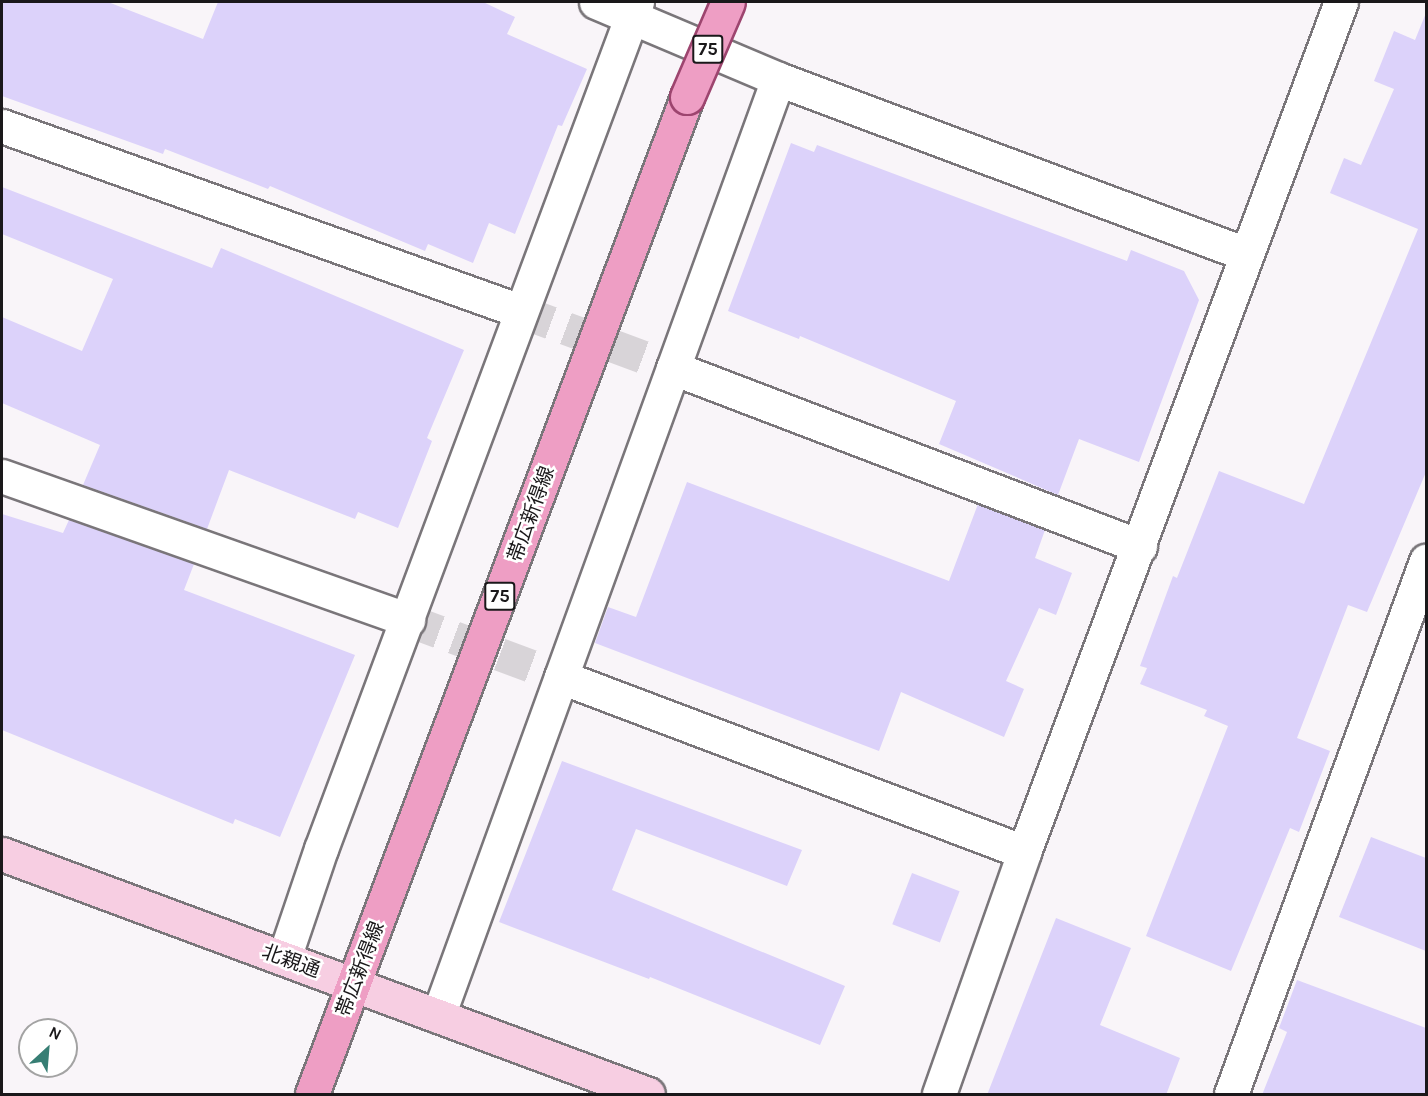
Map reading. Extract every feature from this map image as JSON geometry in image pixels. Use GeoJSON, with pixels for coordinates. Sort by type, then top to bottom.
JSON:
{"type":"FeatureCollection","features":[{"type":"Feature","properties":{"kind":"main road","name":"帯広新得線"},"geometry":{"type":"LineString","coordinates":[[312,1095],[687,97],[728,2]]}},
{"type":"Feature","properties":{"kind":"street"},"geometry":{"type":"LineString","coordinates":[[596,2],[634,8],[778,79],[1245,254]]}},
{"type":"Feature","properties":{"kind":"street"},"geometry":{"type":"LineString","coordinates":[[939,1095],[1024,852],[1140,546],[1245,254],[1341,2]]}},
{"type":"Feature","properties":{"kind":"street"},"geometry":{"type":"LineString","coordinates":[[284,958],[520,311],[634,8]]}},
{"type":"Feature","properties":{"kind":"street"},"geometry":{"type":"LineString","coordinates":[[438,1016],[778,79]]}},
{"type":"Feature","properties":{"kind":"street"},"geometry":{"type":"LineString","coordinates":[[2,126],[520,311]]}},
{"type":"Feature","properties":{"kind":"street"},"geometry":{"type":"LineString","coordinates":[[673,368],[1140,546]]}},
{"type":"Feature","properties":{"kind":"street"},"geometry":{"type":"LineString","coordinates":[[2,476],[408,620]]}},
{"type":"Feature","properties":{"kind":"street"},"geometry":{"type":"LineString","coordinates":[[1231,1095],[1426,561]]}},
{"type":"Feature","properties":{"kind":"street"},"geometry":{"type":"LineString","coordinates":[[561,677],[1024,852]]}},
{"type":"Feature","properties":{"kind":"street","name":"北親通"},"geometry":{"type":"LineString","coordinates":[[2,854],[648,1095]]}},
{"type":"Feature","properties":{"kind":"building"},"geometry":{"type":"Polygon","coordinates":[[[2,2],[108,2],[203,39],[218,2],[483,2],[515,17],[507,34],[587,69],[562,126],[558,125],[515,234],[489,223],[473,263],[428,244],[425,251],[270,186],[268,189],[165,149],[163,154],[2,96],[2,2]]]}},
{"type":"Feature","properties":{"kind":"building"},"geometry":{"type":"Polygon","coordinates":[[[1426,13],[1426,472],[1367,612],[1348,605],[1297,738],[1330,751],[1299,832],[1290,828],[1231,971],[1146,936],[1228,726],[1204,716],[1207,710],[1140,684],[1147,668],[1140,666],[1173,576],[1177,578],[1219,471],[1304,504],[1418,229],[1330,193],[1344,158],[1361,165],[1394,89],[1374,81],[1394,31],[1415,40],[1426,13]]]}},
{"type":"Feature","properties":{"kind":"building"},"geometry":{"type":"Polygon","coordinates":[[[791,143],[814,152],[817,145],[1127,261],[1131,250],[1184,271],[1199,300],[1139,462],[1079,439],[1058,495],[939,444],[956,401],[800,336],[799,339],[728,311],[791,143]]]}},
{"type":"Feature","properties":{"kind":"building"},"geometry":{"type":"Polygon","coordinates":[[[2,187],[212,268],[221,248],[464,350],[427,438],[432,441],[398,528],[358,512],[355,519],[229,470],[207,529],[83,485],[100,445],[2,403],[2,317],[82,351],[113,279],[2,234],[2,187]]]}},
{"type":"Feature","properties":{"kind":"building"},"geometry":{"type":"Polygon","coordinates":[[[687,482],[949,581],[978,504],[1045,530],[1035,558],[1072,573],[1056,615],[1039,608],[1006,681],[1024,689],[1004,737],[901,692],[879,751],[595,643],[608,607],[636,617],[687,482]]]}},
{"type":"Feature","properties":{"kind":"building"},"geometry":{"type":"Polygon","coordinates":[[[2,514],[63,533],[69,520],[194,564],[184,590],[355,655],[280,837],[235,819],[233,824],[2,730],[2,514]]]}},
{"type":"Feature","properties":{"kind":"building"},"geometry":{"type":"Polygon","coordinates":[[[562,761],[802,850],[787,886],[636,829],[612,890],[845,986],[820,1045],[650,977],[649,979],[499,922],[562,761]]]}},
{"type":"Feature","properties":{"kind":"building"},"geometry":{"type":"Polygon","coordinates":[[[1371,837],[1426,858],[1426,951],[1339,917],[1371,837]]]}},
{"type":"Feature","properties":{"kind":"building"},"geometry":{"type":"Polygon","coordinates":[[[912,873],[960,891],[940,943],[892,924],[912,873]]]}},
{"type":"Feature","properties":{"kind":"building"},"geometry":{"type":"Polygon","coordinates":[[[1056,918],[1131,948],[1100,1025],[1180,1058],[1166,1095],[987,1095],[1056,918]]]}},
{"type":"Feature","properties":{"kind":"building"},"geometry":{"type":"Polygon","coordinates":[[[1297,980],[1426,1028],[1426,1095],[1262,1095],[1287,1032],[1279,1028],[1297,980]]]}},
{"type":"Feature","properties":{"kind":"tunnel"},"geometry":{"type":"LineString","coordinates":[[520,311],[673,368]]}},
{"type":"Feature","properties":{"kind":"tunnel"},"geometry":{"type":"LineString","coordinates":[[408,620],[561,677]]}}]}
